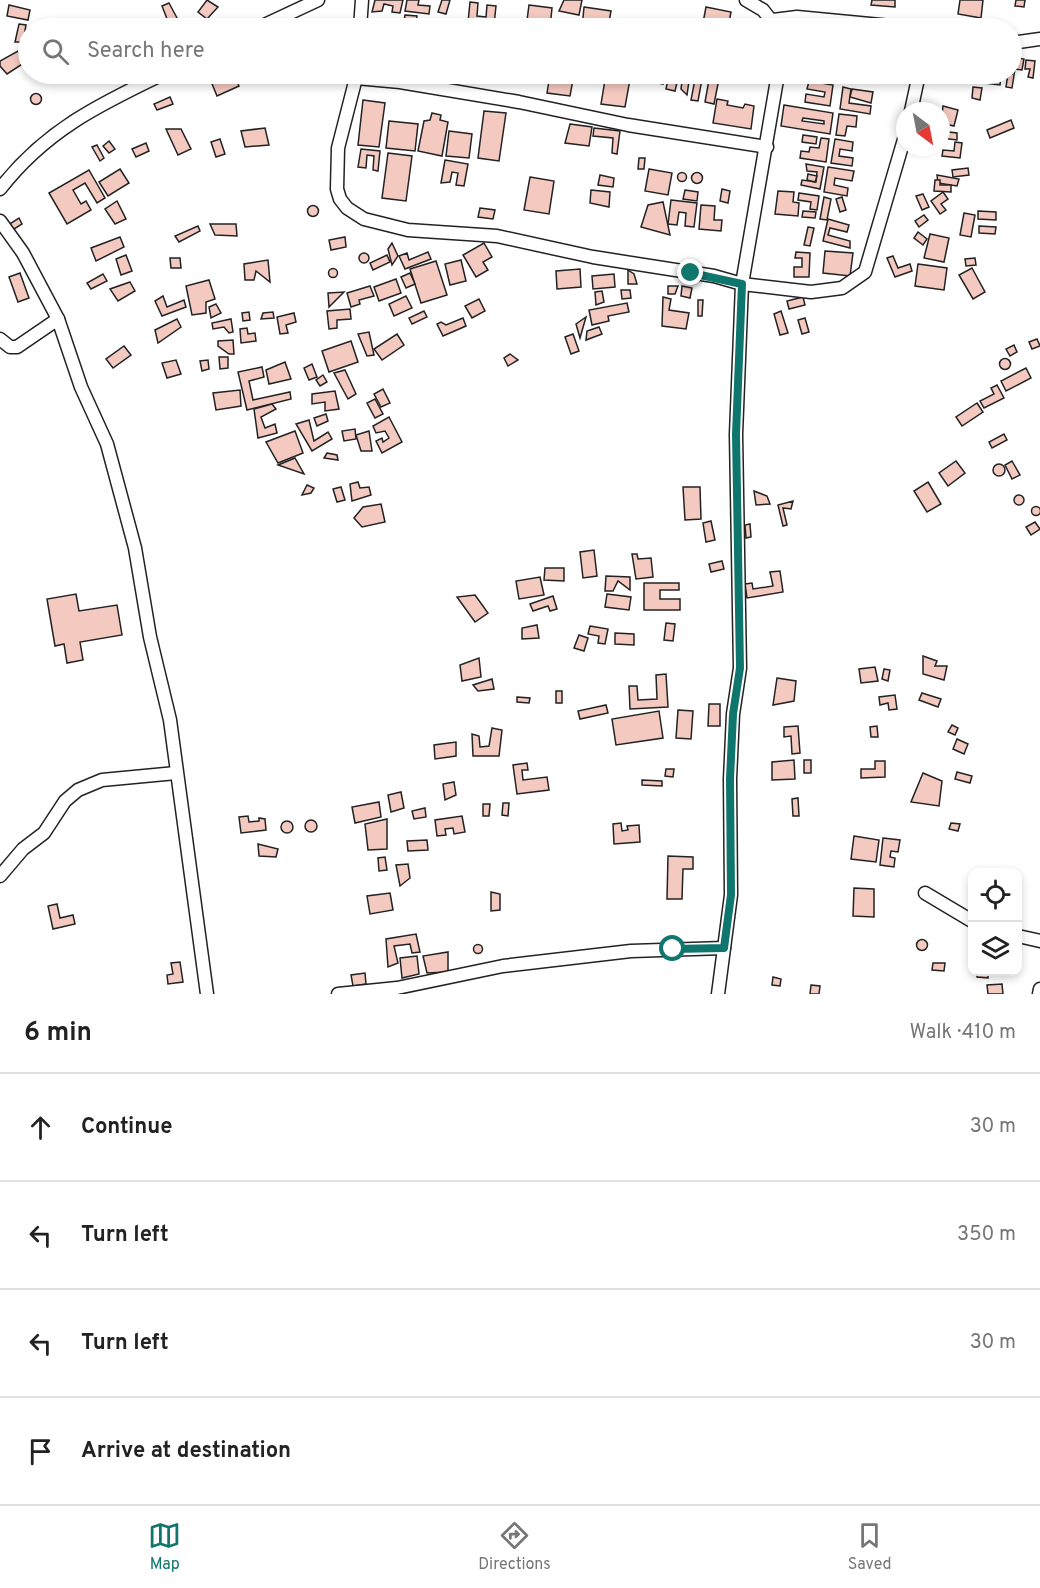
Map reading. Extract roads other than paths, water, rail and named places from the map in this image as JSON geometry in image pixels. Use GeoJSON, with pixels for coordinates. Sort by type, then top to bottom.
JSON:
{"type":"FeatureCollection","features":[{"type":"Feature","properties":{"kind":"street"},"geometry":{"type":"LineString","coordinates":[[279,18],[318,0]]}},
{"type":"Feature","properties":{"kind":"street"},"geometry":{"type":"LineString","coordinates":[[361,18],[362,0]]}},
{"type":"Feature","properties":{"kind":"street"},"geometry":{"type":"LineString","coordinates":[[746,0],[763,10],[770,18]]}},
{"type":"Feature","properties":{"kind":"street"},"geometry":{"type":"LineString","coordinates":[[1022,41],[1040,39]]}},
{"type":"Feature","properties":{"kind":"street"},"geometry":{"type":"LineString","coordinates":[[0,189],[18,166],[61,127],[144,84]]}},
{"type":"Feature","properties":{"kind":"street"},"geometry":{"type":"LineString","coordinates":[[353,84],[338,148],[337,189],[340,199],[347,208],[364,219],[408,230],[497,236],[593,257],[714,276],[742,284],[811,292],[842,288],[854,282],[865,272],[899,156]]}},
{"type":"Feature","properties":{"kind":"street"},"geometry":{"type":"LineString","coordinates":[[408,84],[473,94],[628,125],[767,147]]}},
{"type":"Feature","properties":{"kind":"street"},"geometry":{"type":"LineString","coordinates":[[718,994],[731,895],[730,779],[733,714],[740,668],[736,434],[742,284],[776,84]]}},
{"type":"Feature","properties":{"kind":"street"},"geometry":{"type":"LineString","coordinates":[[913,102],[917,84]]}},
{"type":"Feature","properties":{"kind":"street"},"geometry":{"type":"LineString","coordinates":[[0,221],[23,253],[58,319],[81,387],[107,444],[135,548],[150,637],[170,720],[207,994]]}},
{"type":"Feature","properties":{"kind":"street"},"geometry":{"type":"LineString","coordinates":[[0,339],[10,347],[17,347],[58,319]]}},
{"type":"Feature","properties":{"kind":"street"},"geometry":{"type":"LineString","coordinates":[[0,876],[23,849],[44,833],[65,801],[78,790],[102,780],[176,773]]}},
{"type":"Feature","properties":{"kind":"street"},"geometry":{"type":"LineString","coordinates":[[925,893],[968,919]]}},
{"type":"Feature","properties":{"kind":"street"},"geometry":{"type":"LineString","coordinates":[[1022,937],[1040,941]]}},
{"type":"Feature","properties":{"kind":"street"},"geometry":{"type":"LineString","coordinates":[[338,994],[407,986],[503,966],[631,951],[724,948]]}},
{"type":"Feature","properties":{"kind":"street"},"geometry":{"type":"LineString","coordinates":[[1039,994],[1040,989]]}}]}
